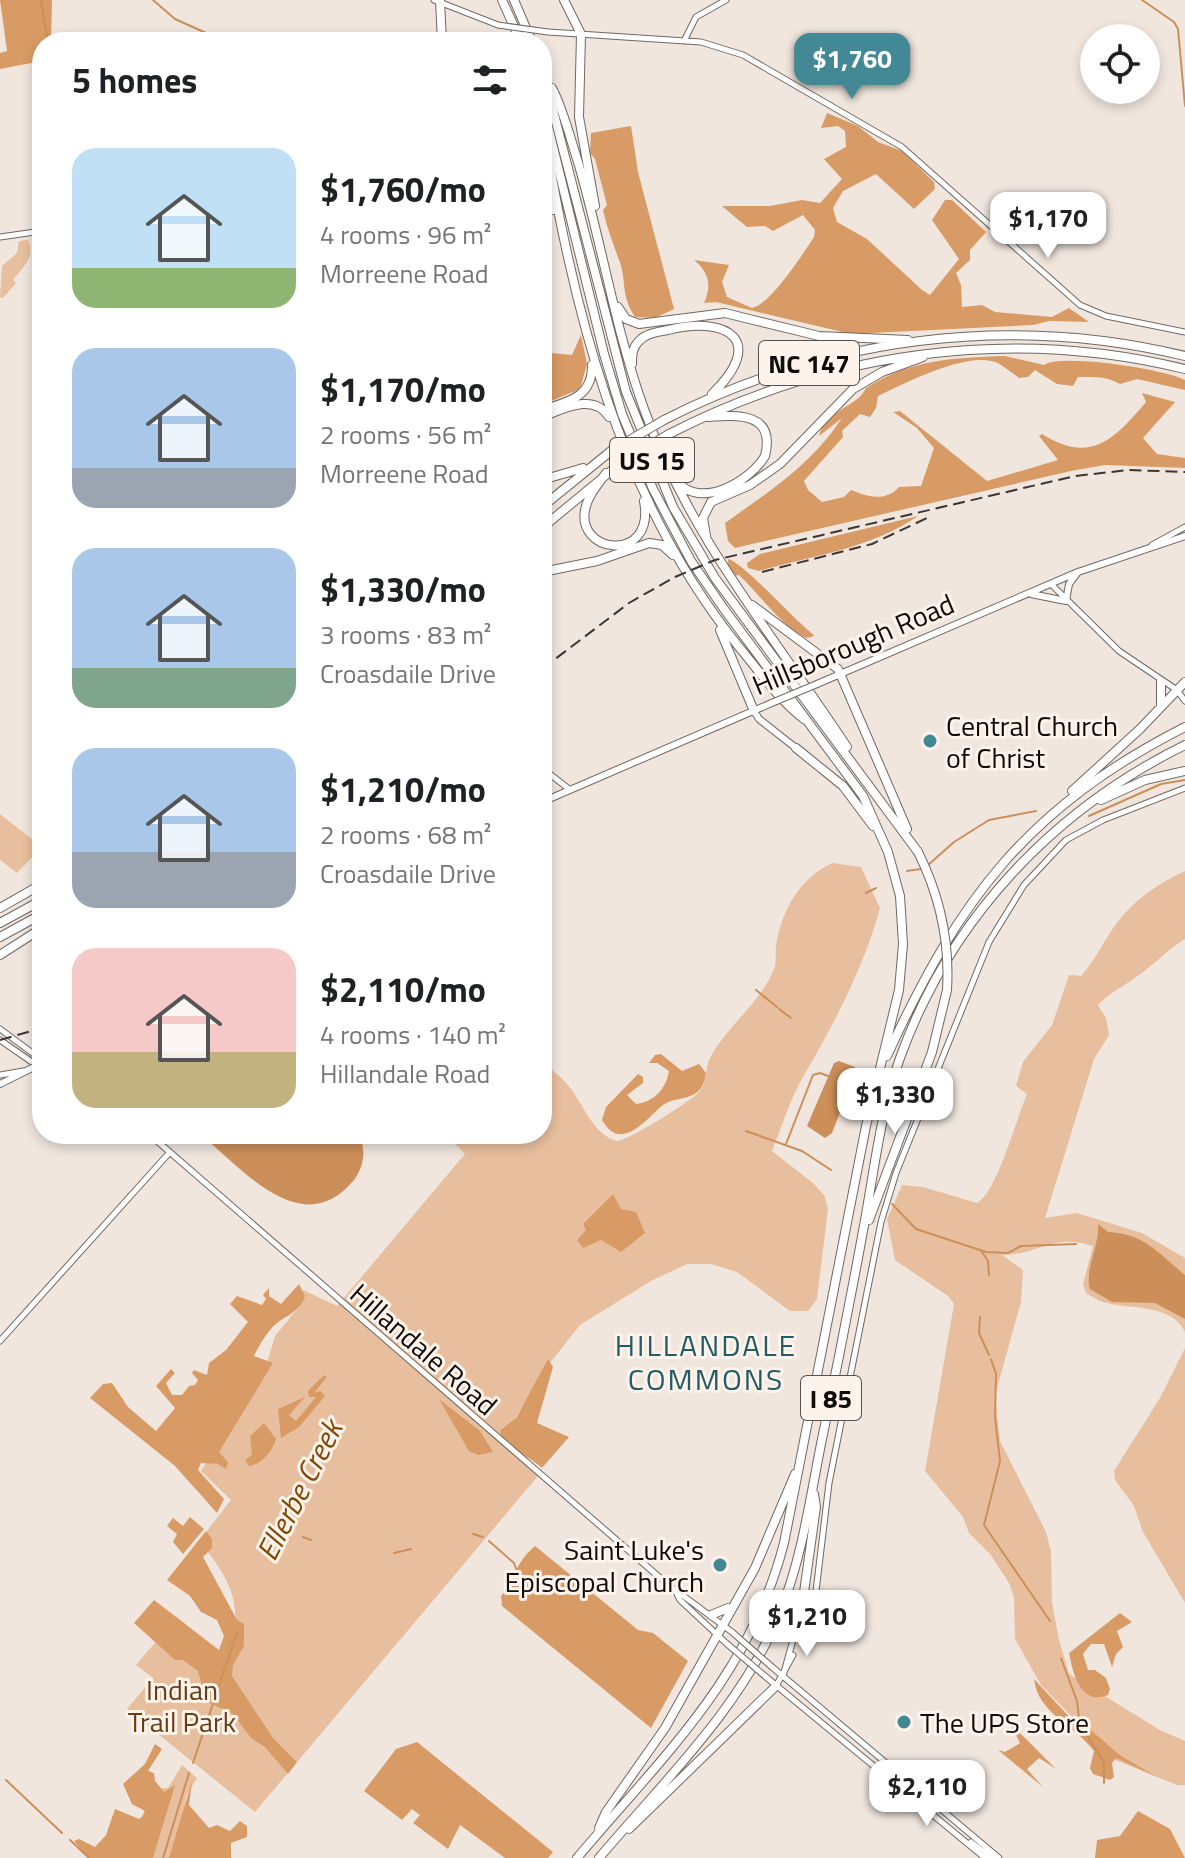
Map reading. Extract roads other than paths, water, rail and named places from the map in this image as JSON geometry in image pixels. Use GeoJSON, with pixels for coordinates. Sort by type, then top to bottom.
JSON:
{"type":"FeatureCollection","features":[{"type":"Feature","properties":{"kind":"highway"},"geometry":{"type":"LineString","coordinates":[[502,0],[516,32]]}},
{"type":"Feature","properties":{"kind":"highway"},"geometry":{"type":"LineString","coordinates":[[514,0],[528,32]]}},
{"type":"Feature","properties":{"kind":"highway"},"geometry":{"type":"LineString","coordinates":[[564,0],[581,34],[579,117],[597,234]]}},
{"type":"Feature","properties":{"kind":"highway"},"geometry":{"type":"LineString","coordinates":[[438,1],[441,32]]}},
{"type":"Feature","properties":{"kind":"highway"},"geometry":{"type":"LineString","coordinates":[[552,90],[561,109],[597,234],[632,373],[669,471],[714,555],[810,690],[877,795]]}},
{"type":"Feature","properties":{"kind":"highway","name":"US 15"},"geometry":{"type":"LineString","coordinates":[[552,108],[615,355],[654,466],[680,521],[715,578],[912,842],[940,909],[948,956],[947,990],[932,1052],[864,1230]]}},
{"type":"Feature","properties":{"kind":"highway","name":"US 15"},"geometry":{"type":"LineString","coordinates":[[552,143],[604,354],[643,467],[695,566],[863,796],[885,843],[900,896],[903,955],[899,990],[881,1068]]}},
{"type":"Feature","properties":{"kind":"highway"},"geometry":{"type":"LineString","coordinates":[[552,175],[564,240],[591,349],[615,428],[641,493],[677,560],[712,613],[773,687],[814,727]]}},
{"type":"Feature","properties":{"kind":"highway"},"geometry":{"type":"LineString","coordinates":[[552,211],[564,240]]}},
{"type":"Feature","properties":{"kind":"highway"},"geometry":{"type":"LineString","coordinates":[[613,297],[626,319],[639,324],[725,313],[819,336],[896,337],[913,341]]}},
{"type":"Feature","properties":{"kind":"highway"},"geometry":{"type":"LineString","coordinates":[[632,373],[633,351],[643,337],[695,324],[720,327],[733,337],[738,359],[730,375],[708,398]]}},
{"type":"Feature","properties":{"kind":"highway","name":"NC 147"},"geometry":{"type":"LineString","coordinates":[[552,499],[611,451],[664,420],[708,398],[802,364],[913,341],[977,335],[1116,343],[1185,356]]}},
{"type":"Feature","properties":{"kind":"highway","name":"NC 147"},"geometry":{"type":"LineString","coordinates":[[552,519],[606,473],[669,434],[702,418],[817,375],[867,362],[939,351],[997,348],[1068,350],[1185,369]]}},
{"type":"Feature","properties":{"kind":"highway"},"geometry":{"type":"LineString","coordinates":[[552,407],[574,399],[586,390],[592,376],[591,349]]}},
{"type":"Feature","properties":{"kind":"highway"},"geometry":{"type":"LineString","coordinates":[[714,555],[702,521],[711,502],[770,473],[853,389],[889,369],[939,351]]}},
{"type":"Feature","properties":{"kind":"highway"},"geometry":{"type":"LineString","coordinates":[[552,414],[593,404],[605,410],[615,428]]}},
{"type":"Feature","properties":{"kind":"highway"},"geometry":{"type":"LineString","coordinates":[[669,471],[687,492],[703,495],[747,475],[762,460],[767,441],[754,420],[736,414],[702,418]]}},
{"type":"Feature","properties":{"kind":"highway"},"geometry":{"type":"LineString","coordinates":[[552,478],[595,463]]}},
{"type":"Feature","properties":{"kind":"highway"},"geometry":{"type":"LineString","coordinates":[[606,473],[587,501],[584,515],[591,534],[601,543],[622,545],[640,533],[646,517],[641,493]]}},
{"type":"Feature","properties":{"kind":"highway"},"geometry":{"type":"LineString","coordinates":[[552,570],[597,561],[649,543],[662,545],[677,560]]}},
{"type":"Feature","properties":{"kind":"highway"},"geometry":{"type":"LineString","coordinates":[[737,590],[759,612],[836,666],[912,842]]}},
{"type":"Feature","properties":{"kind":"highway"},"geometry":{"type":"LineString","coordinates":[[712,613],[754,711]]}},
{"type":"Feature","properties":{"kind":"highway"},"geometry":{"type":"LineString","coordinates":[[1161,682],[1161,708]]}},
{"type":"Feature","properties":{"kind":"highway"},"geometry":{"type":"LineString","coordinates":[[1044,821],[1181,690],[1185,682]]}},
{"type":"Feature","properties":{"kind":"highway","name":"I 85"},"geometry":{"type":"LineString","coordinates":[[577,1858],[714,1694],[750,1639],[778,1565],[864,1136],[881,1068],[919,984],[955,924],[1000,865],[1044,821],[1115,766],[1185,727]]}},
{"type":"Feature","properties":{"kind":"highway","name":"I 85"},"geometry":{"type":"LineString","coordinates":[[599,1858],[719,1715],[756,1662],[788,1592],[812,1487],[891,1085],[928,993],[965,931],[1001,884],[1082,808],[1123,779],[1185,745]]}},
{"type":"Feature","properties":{"kind":"highway"},"geometry":{"type":"LineString","coordinates":[[796,748],[843,786],[885,843]]}},
{"type":"Feature","properties":{"kind":"highway"},"geometry":{"type":"LineString","coordinates":[[1082,808],[1145,780],[1185,771]]}},
{"type":"Feature","properties":{"kind":"highway"},"geometry":{"type":"LineString","coordinates":[[0,908],[32,890]]}},
{"type":"Feature","properties":{"kind":"highway"},"geometry":{"type":"LineString","coordinates":[[0,923],[32,905]]}},
{"type":"Feature","properties":{"kind":"highway"},"geometry":{"type":"LineString","coordinates":[[0,937],[32,919]]}},
{"type":"Feature","properties":{"kind":"highway"},"geometry":{"type":"LineString","coordinates":[[0,957],[32,934]]}},
{"type":"Feature","properties":{"kind":"highway"},"geometry":{"type":"LineString","coordinates":[[597,1835],[606,1812],[665,1728],[763,1554],[799,1467]]}},
{"type":"Feature","properties":{"kind":"highway"},"geometry":{"type":"LineString","coordinates":[[799,1628],[816,1507],[812,1487]]}},
{"type":"Feature","properties":{"kind":"highway"},"geometry":{"type":"LineString","coordinates":[[711,1615],[723,1612],[735,1601]]}},
{"type":"Feature","properties":{"kind":"highway"},"geometry":{"type":"LineString","coordinates":[[610,1845],[650,1811],[776,1686]]}},
{"type":"Feature","properties":{"kind":"main road","name":"Hillsborough Road"},"geometry":{"type":"LineString","coordinates":[[552,797],[1078,572],[1185,533]]}},
{"type":"Feature","properties":{"kind":"main road"},"geometry":{"type":"LineString","coordinates":[[1028,594],[1066,601],[1069,584],[1078,572]]}},
{"type":"Feature","properties":{"kind":"main road"},"geometry":{"type":"LineString","coordinates":[[754,711],[759,719],[796,748]]}},
{"type":"Feature","properties":{"kind":"main road"},"geometry":{"type":"LineString","coordinates":[[0,1084],[32,1068]]}},
{"type":"Feature","properties":{"kind":"street"},"geometry":{"type":"LineString","coordinates":[[684,41],[696,17],[726,0]]}},
{"type":"Feature","properties":{"kind":"street"},"geometry":{"type":"LineString","coordinates":[[438,1],[498,25],[548,32]]}},
{"type":"Feature","properties":{"kind":"street"},"geometry":{"type":"LineString","coordinates":[[552,32],[684,41],[715,45],[743,55],[895,142],[1080,305],[1106,316],[1185,332]]}},
{"type":"Feature","properties":{"kind":"street"},"geometry":{"type":"LineString","coordinates":[[0,237],[32,232]]}},
{"type":"Feature","properties":{"kind":"street"},"geometry":{"type":"LineString","coordinates":[[1051,584],[1119,651],[1161,682],[1181,690],[1185,701]]}},
{"type":"Feature","properties":{"kind":"street"},"geometry":{"type":"LineString","coordinates":[[552,776],[569,789]]}},
{"type":"Feature","properties":{"kind":"street"},"geometry":{"type":"LineString","coordinates":[[776,1686],[795,1647],[799,1628],[809,1624],[813,1616],[829,1483],[885,1206],[993,933],[1031,875],[1066,840],[1103,820],[1185,788]]}},
{"type":"Feature","properties":{"kind":"street"},"geometry":{"type":"LineString","coordinates":[[0,1029],[32,1056]]}},
{"type":"Feature","properties":{"kind":"street"},"geometry":{"type":"LineString","coordinates":[[0,1040],[32,1058]]}},
{"type":"Feature","properties":{"kind":"street"},"geometry":{"type":"LineString","coordinates":[[0,1075],[26,1071]]}},
{"type":"Feature","properties":{"kind":"street","name":"Hillandale Road"},"geometry":{"type":"LineString","coordinates":[[161,1144],[221,1200],[676,1591],[732,1632],[999,1858]]}},
{"type":"Feature","properties":{"kind":"street"},"geometry":{"type":"LineString","coordinates":[[0,1341],[170,1152]]}},
{"type":"Feature","properties":{"kind":"street","name":"Hillandale Road"},"geometry":{"type":"LineString","coordinates":[[676,1591],[680,1600],[726,1643],[985,1858]]}},
{"type":"Feature","properties":{"kind":"street"},"geometry":{"type":"LineString","coordinates":[[960,1836],[992,1858]]}},
{"type":"Feature","properties":{"kind":"waterway"},"geometry":{"type":"LineString","coordinates":[[41,0],[46,32]]}},
{"type":"Feature","properties":{"kind":"waterway"},"geometry":{"type":"LineString","coordinates":[[153,0],[175,19],[204,32]]}},
{"type":"Feature","properties":{"kind":"waterway"},"geometry":{"type":"LineString","coordinates":[[1142,0],[1174,22],[1178,29],[1185,106]]}},
{"type":"Feature","properties":{"kind":"waterway","name":"Ellerbe Creek"},"geometry":{"type":"LineString","coordinates":[[1089,816],[1161,784],[1185,780]]}},
{"type":"Feature","properties":{"kind":"waterway","name":"Ellerbe Creek"},"geometry":{"type":"LineString","coordinates":[[927,866],[954,842],[989,820],[1036,811]]}},
{"type":"Feature","properties":{"kind":"waterway","name":"Ellerbe Creek"},"geometry":{"type":"LineString","coordinates":[[907,871],[921,869]]}},
{"type":"Feature","properties":{"kind":"waterway","name":"Ellerbe Creek"},"geometry":{"type":"LineString","coordinates":[[866,893],[876,888]]}},
{"type":"Feature","properties":{"kind":"waterway"},"geometry":{"type":"LineString","coordinates":[[756,990],[777,1007]]}},
{"type":"Feature","properties":{"kind":"waterway"},"geometry":{"type":"LineString","coordinates":[[779,1009],[791,1018]]}},
{"type":"Feature","properties":{"kind":"waterway"},"geometry":{"type":"LineString","coordinates":[[786,1144],[813,1075],[820,1073],[828,1076]]}},
{"type":"Feature","properties":{"kind":"waterway"},"geometry":{"type":"LineString","coordinates":[[746,1131],[802,1151],[831,1170]]}},
{"type":"Feature","properties":{"kind":"waterway"},"geometry":{"type":"LineString","coordinates":[[892,1204],[916,1229],[986,1252],[1008,1253],[1021,1246],[1076,1244]]}},
{"type":"Feature","properties":{"kind":"waterway"},"geometry":{"type":"LineString","coordinates":[[982,1252],[988,1261],[989,1275]]}},
{"type":"Feature","properties":{"kind":"waterway"},"geometry":{"type":"LineString","coordinates":[[980,1317],[979,1333],[989,1355]]}},
{"type":"Feature","properties":{"kind":"waterway"},"geometry":{"type":"LineString","coordinates":[[991,1359],[996,1374],[995,1417],[1000,1461],[984,1525],[1050,1621]]}},
{"type":"Feature","properties":{"kind":"waterway"},"geometry":{"type":"LineString","coordinates":[[473,1534],[483,1537]]}},
{"type":"Feature","properties":{"kind":"waterway"},"geometry":{"type":"LineString","coordinates":[[303,1537],[311,1540]]}},
{"type":"Feature","properties":{"kind":"waterway"},"geometry":{"type":"LineString","coordinates":[[489,1541],[514,1563],[522,1585]]}},
{"type":"Feature","properties":{"kind":"waterway"},"geometry":{"type":"LineString","coordinates":[[394,1553],[411,1549]]}},
{"type":"Feature","properties":{"kind":"waterway","name":"Ellerbe Creek"},"geometry":{"type":"LineString","coordinates":[[193,1763],[237,1632]]}},
{"type":"Feature","properties":{"kind":"waterway"},"geometry":{"type":"LineString","coordinates":[[1061,1658],[1077,1701],[1080,1725],[1104,1762],[1104,1783]]}},
{"type":"Feature","properties":{"kind":"waterway","name":"Ellerbe Creek"},"geometry":{"type":"LineString","coordinates":[[163,1858],[189,1773]]}},
{"type":"Feature","properties":{"kind":"waterway"},"geometry":{"type":"LineString","coordinates":[[6,1780],[62,1833]]}},
{"type":"Feature","properties":{"kind":"waterway"},"geometry":{"type":"LineString","coordinates":[[70,1840],[89,1858]]}},
{"type":"Feature","properties":{"kind":"railway"},"geometry":{"type":"LineString","coordinates":[[552,661],[629,603],[675,577],[715,560],[1075,476],[1129,470],[1185,472]]}},
{"type":"Feature","properties":{"kind":"railway"},"geometry":{"type":"LineString","coordinates":[[762,572],[872,544],[929,517]]}},
{"type":"Feature","properties":{"kind":"railway"},"geometry":{"type":"LineString","coordinates":[[0,1040],[32,1031]]}},
{"type":"Feature","properties":{"kind":"place","name":"Central Church of Christ"},"geometry":{"type":"Point","coordinates":[930,741]}},
{"type":"Feature","properties":{"kind":"place","name":"Saint Luke's Episcopal Church"},"geometry":{"type":"Point","coordinates":[720,1565]}},
{"type":"Feature","properties":{"kind":"place","name":"The UPS Store"},"geometry":{"type":"Point","coordinates":[904,1722]}},
{"type":"Feature","properties":{"kind":"district","name":"HILLANDALE COMMONS"},"geometry":{"type":"Point","coordinates":[706,1362]}},
{"type":"Feature","properties":{"kind":"park label","name":"Indian Trail Park"},"geometry":{"type":"Point","coordinates":[182,1705]}}]}
